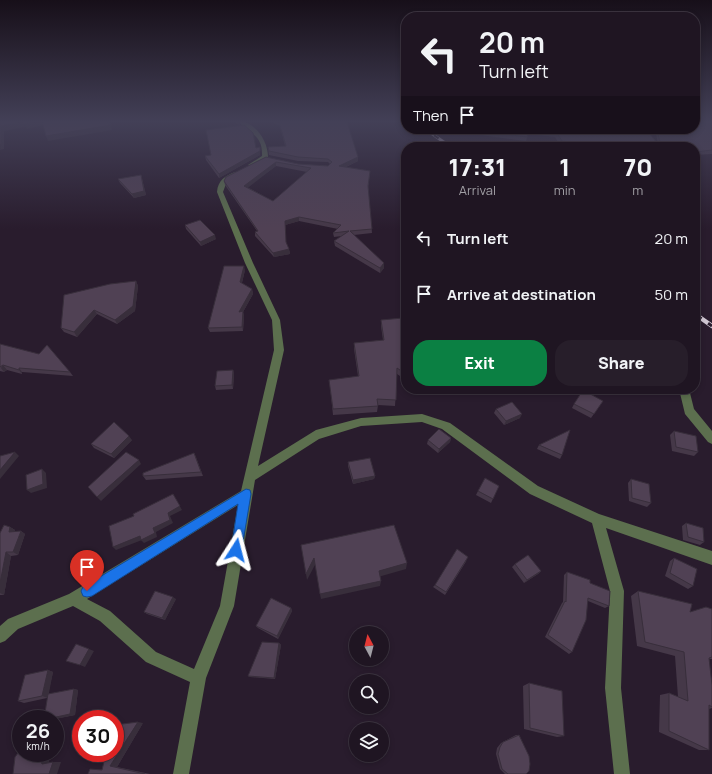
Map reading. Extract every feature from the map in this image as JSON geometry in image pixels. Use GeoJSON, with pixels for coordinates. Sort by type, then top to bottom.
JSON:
{"type":"FeatureCollection","features":[{"type":"Feature","properties":{"kind":"street"},"geometry":{"type":"LineString","coordinates":[[181,774],[198,678],[227,606],[246,494],[279,350],[276,320],[249,263],[220,192],[220,186],[223,180],[267,157]]}},
{"type":"Feature","properties":{"kind":"street"},"geometry":{"type":"LineString","coordinates":[[685,394],[689,411],[712,439]]}},
{"type":"Feature","properties":{"kind":"street"},"geometry":{"type":"LineString","coordinates":[[250,477],[316,435],[361,422],[422,418],[446,426],[534,490],[597,519],[712,558]]}},
{"type":"Feature","properties":{"kind":"street"},"geometry":{"type":"LineString","coordinates":[[0,636],[13,624],[74,599],[246,494]]}},
{"type":"Feature","properties":{"kind":"street"},"geometry":{"type":"LineString","coordinates":[[597,519],[617,591],[613,688],[622,774]]}},
{"type":"Feature","properties":{"kind":"street"},"geometry":{"type":"LineString","coordinates":[[74,599],[105,616],[151,657],[198,678]]}},
{"type":"Feature","properties":{"kind":"building"},"geometry":{"type":"Polygon","coordinates":[[[206,157],[249,157],[219,174],[206,157]]]}},
{"type":"Feature","properties":{"kind":"building"},"geometry":{"type":"Polygon","coordinates":[[[266,157],[298,164],[328,166],[332,162],[328,159],[300,157],[358,157],[339,166],[370,171],[368,186],[372,229],[350,231],[384,263],[380,268],[334,241],[349,231],[333,233],[341,225],[299,217],[285,221],[286,242],[289,249],[273,253],[255,232],[258,231],[224,181],[226,177],[266,157]],[[276,162],[244,186],[273,201],[311,168],[276,162]]]}},
{"type":"Feature","properties":{"kind":"building"},"geometry":{"type":"Polygon","coordinates":[[[141,175],[144,191],[132,194],[118,179],[141,175]]]}},
{"type":"Feature","properties":{"kind":"building"},"geometry":{"type":"Polygon","coordinates":[[[200,220],[215,235],[200,242],[185,225],[200,220]]]}},
{"type":"Feature","properties":{"kind":"building"},"geometry":{"type":"Polygon","coordinates":[[[224,266],[244,266],[240,282],[252,289],[239,312],[243,311],[242,327],[208,328],[224,266]]]}},
{"type":"Feature","properties":{"kind":"building"},"geometry":{"type":"Polygon","coordinates":[[[136,281],[133,306],[115,320],[94,310],[74,332],[61,328],[64,295],[110,284],[136,281]]]}},
{"type":"Feature","properties":{"kind":"building"},"geometry":{"type":"Polygon","coordinates":[[[401,318],[401,371],[397,368],[396,400],[377,399],[378,406],[333,409],[329,380],[359,376],[354,343],[384,340],[381,320],[401,318]]]}},
{"type":"Feature","properties":{"kind":"building"},"geometry":{"type":"Polygon","coordinates":[[[0,344],[39,354],[47,345],[70,372],[19,368],[19,370],[3,365],[0,367],[0,344]]]}},
{"type":"Feature","properties":{"kind":"building"},"geometry":{"type":"Polygon","coordinates":[[[233,370],[232,385],[215,386],[217,371],[233,370]]]}},
{"type":"Feature","properties":{"kind":"building"},"geometry":{"type":"Polygon","coordinates":[[[580,394],[590,394],[603,401],[594,414],[574,404],[580,394]]]}},
{"type":"Feature","properties":{"kind":"building"},"geometry":{"type":"Polygon","coordinates":[[[512,402],[522,414],[506,421],[496,409],[512,402]]]}},
{"type":"Feature","properties":{"kind":"building"},"geometry":{"type":"Polygon","coordinates":[[[114,422],[129,436],[111,454],[91,444],[114,422]]]}},
{"type":"Feature","properties":{"kind":"building"},"geometry":{"type":"Polygon","coordinates":[[[439,429],[451,438],[439,449],[428,440],[439,429]]]}},
{"type":"Feature","properties":{"kind":"building"},"geometry":{"type":"Polygon","coordinates":[[[570,430],[562,455],[539,445],[570,430]]]}},
{"type":"Feature","properties":{"kind":"building"},"geometry":{"type":"Polygon","coordinates":[[[674,431],[696,436],[698,452],[676,447],[674,431]]]}},
{"type":"Feature","properties":{"kind":"building"},"geometry":{"type":"Polygon","coordinates":[[[15,452],[0,470],[0,456],[15,452]]]}},
{"type":"Feature","properties":{"kind":"building"},"geometry":{"type":"Polygon","coordinates":[[[126,452],[139,460],[97,497],[88,487],[126,452]]]}},
{"type":"Feature","properties":{"kind":"building"},"geometry":{"type":"Polygon","coordinates":[[[194,453],[201,472],[143,476],[143,473],[194,453]]]}},
{"type":"Feature","properties":{"kind":"building"},"geometry":{"type":"Polygon","coordinates":[[[370,458],[375,476],[353,480],[348,462],[370,458]]]}},
{"type":"Feature","properties":{"kind":"building"},"geometry":{"type":"Polygon","coordinates":[[[42,469],[43,484],[27,490],[26,475],[42,469]]]}},
{"type":"Feature","properties":{"kind":"building"},"geometry":{"type":"Polygon","coordinates":[[[485,478],[499,486],[493,499],[478,491],[485,478]]]}},
{"type":"Feature","properties":{"kind":"building"},"geometry":{"type":"Polygon","coordinates":[[[631,479],[649,484],[651,503],[632,498],[631,479]]]}},
{"type":"Feature","properties":{"kind":"building"},"geometry":{"type":"Polygon","coordinates":[[[173,494],[180,506],[168,513],[170,520],[153,528],[155,533],[141,540],[140,536],[113,547],[109,526],[134,516],[133,514],[173,494]]]}},
{"type":"Feature","properties":{"kind":"building"},"geometry":{"type":"Polygon","coordinates":[[[686,523],[703,528],[704,542],[688,537],[686,523]]]}},
{"type":"Feature","properties":{"kind":"building"},"geometry":{"type":"Polygon","coordinates":[[[4,525],[10,527],[9,532],[21,531],[13,552],[6,552],[0,583],[0,533],[4,525]]]}},
{"type":"Feature","properties":{"kind":"building"},"geometry":{"type":"Polygon","coordinates":[[[394,525],[407,563],[379,571],[381,581],[320,594],[314,558],[306,574],[301,545],[394,525]]]}},
{"type":"Feature","properties":{"kind":"building"},"geometry":{"type":"Polygon","coordinates":[[[457,549],[468,557],[446,592],[435,585],[457,549]]]}},
{"type":"Feature","properties":{"kind":"building"},"geometry":{"type":"Polygon","coordinates":[[[528,555],[541,571],[527,580],[515,564],[528,555]]]}},
{"type":"Feature","properties":{"kind":"building"},"geometry":{"type":"Polygon","coordinates":[[[674,558],[697,569],[693,586],[670,573],[674,558]]]}},
{"type":"Feature","properties":{"kind":"building"},"geometry":{"type":"Polygon","coordinates":[[[567,572],[590,580],[590,583],[610,591],[609,606],[588,598],[586,620],[572,652],[548,635],[565,601],[566,602],[567,572]]]}},
{"type":"Feature","properties":{"kind":"building"},"geometry":{"type":"Polygon","coordinates":[[[155,591],[173,597],[162,618],[144,612],[155,591]]]}},
{"type":"Feature","properties":{"kind":"building"},"geometry":{"type":"Polygon","coordinates":[[[638,591],[692,604],[690,612],[706,607],[712,609],[712,657],[709,658],[712,685],[712,707],[709,705],[709,750],[669,731],[669,693],[688,701],[684,652],[645,642],[638,591]]]}},
{"type":"Feature","properties":{"kind":"building"},"geometry":{"type":"Polygon","coordinates":[[[271,598],[291,608],[277,636],[256,626],[271,598]]]}},
{"type":"Feature","properties":{"kind":"building"},"geometry":{"type":"Polygon","coordinates":[[[262,642],[279,643],[274,678],[248,676],[262,642]]]}},
{"type":"Feature","properties":{"kind":"building"},"geometry":{"type":"Polygon","coordinates":[[[76,644],[89,649],[80,665],[66,661],[76,644]]]}},
{"type":"Feature","properties":{"kind":"building"},"geometry":{"type":"Polygon","coordinates":[[[48,670],[42,696],[18,701],[25,675],[48,670]]]}},
{"type":"Feature","properties":{"kind":"building"},"geometry":{"type":"Polygon","coordinates":[[[529,683],[562,691],[564,736],[530,728],[529,683]]]}},
{"type":"Feature","properties":{"kind":"building"},"geometry":{"type":"Polygon","coordinates":[[[74,689],[70,714],[64,715],[64,710],[45,710],[48,694],[74,689]]]}},
{"type":"Feature","properties":{"kind":"building"},"geometry":{"type":"Polygon","coordinates":[[[138,722],[124,744],[124,724],[138,722]]]}},
{"type":"Feature","properties":{"kind":"building"},"geometry":{"type":"Polygon","coordinates":[[[519,735],[529,756],[529,771],[526,774],[508,774],[502,769],[498,754],[503,742],[519,735]]]}},
{"type":"Feature","properties":{"kind":"building"},"geometry":{"type":"Polygon","coordinates":[[[14,762],[41,762],[42,764],[53,762],[49,774],[13,774],[14,762]]]}},
{"type":"Feature","properties":{"kind":"building"},"geometry":{"type":"Polygon","coordinates":[[[104,762],[113,762],[110,766],[145,774],[88,774],[90,769],[102,770],[104,762]]]}},
{"type":"Feature","properties":{"kind":"railway"},"geometry":{"type":"LineString","coordinates":[[700,318],[712,326]]}},
{"type":"Feature","properties":{"kind":"route"},"geometry":{"type":"LineString","coordinates":[[87,591],[246,494],[236,550]]}}]}
